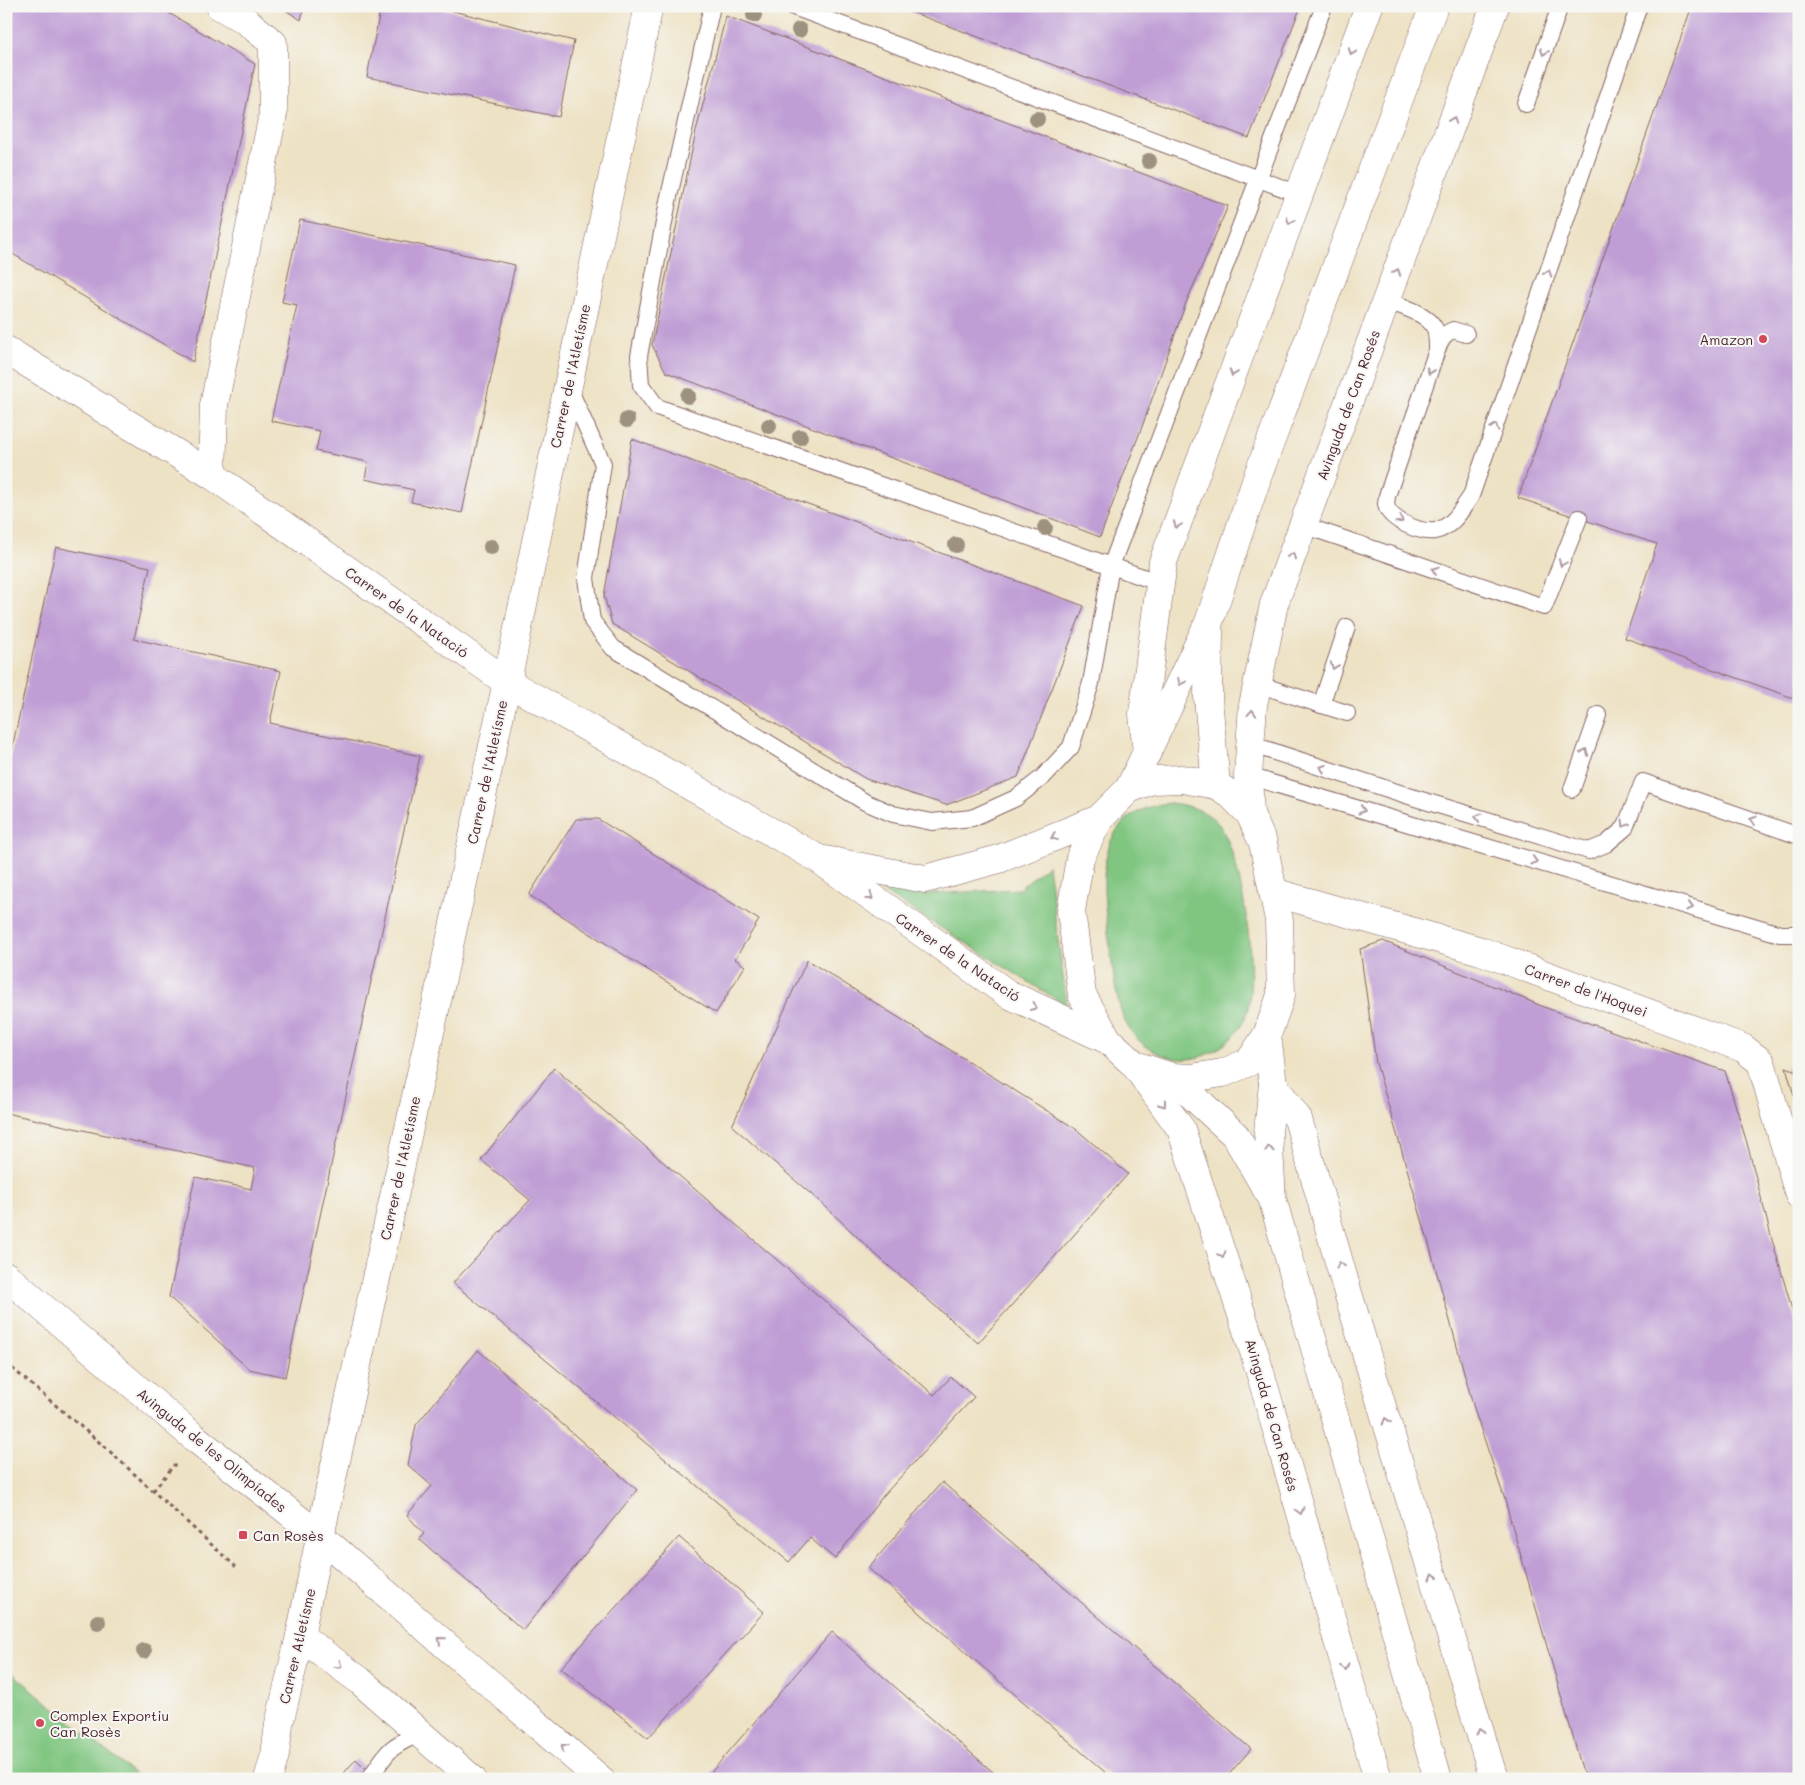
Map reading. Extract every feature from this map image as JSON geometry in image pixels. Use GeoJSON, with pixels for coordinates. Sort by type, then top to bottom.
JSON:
{"type":"FeatureCollection","features":[{"type":"Feature","properties":{"kind":"street"},"geometry":{"type":"LineString","coordinates":[[212,475],[214,405],[273,114],[273,43],[246,21],[220,6]]}},
{"type":"Feature","properties":{"kind":"street","name":"Carrer de l'Atletísme"},"geometry":{"type":"LineString","coordinates":[[321,1537],[336,1459],[507,682],[649,6]]}},
{"type":"Feature","properties":{"kind":"street"},"geometry":{"type":"LineString","coordinates":[[1147,753],[1143,714],[1163,562],[1369,6]]}},
{"type":"Feature","properties":{"kind":"street"},"geometry":{"type":"LineString","coordinates":[[1129,789],[1152,780],[1182,779],[1216,786],[1230,794],[1250,814],[1263,843],[1279,920],[1281,995],[1267,1036],[1250,1062],[1223,1073],[1191,1078],[1172,1078],[1135,1065],[1108,1040],[1082,995],[1071,911],[1080,858],[1099,819],[1129,789],[1209,622],[1258,476],[1434,6]]}},
{"type":"Feature","properties":{"kind":"street","name":"Avinguda de Can Rosés"},"geometry":{"type":"LineString","coordinates":[[1250,814],[1248,776],[1252,705],[1274,604],[1495,6]]}},
{"type":"Feature","properties":{"kind":"street","name":"Carrer de la Natació"},"geometry":{"type":"LineString","coordinates":[[6,350],[212,475],[507,682],[817,858],[1008,994],[1108,1040]]}},
{"type":"Feature","properties":{"kind":"street"},"geometry":{"type":"LineString","coordinates":[[1209,622],[1208,698],[1216,786]]}},
{"type":"Feature","properties":{"kind":"street","name":"Carrer de la Natació"},"geometry":{"type":"LineString","coordinates":[[817,858],[925,879],[999,859],[1099,819]]}},
{"type":"Feature","properties":{"kind":"street","name":"Carrer de l'Hoquei"},"geometry":{"type":"LineString","coordinates":[[1273,892],[1481,951],[1743,1048],[1761,1062],[1799,1195]]}},
{"type":"Feature","properties":{"kind":"street"},"geometry":{"type":"LineString","coordinates":[[1267,1036],[1273,1084],[1268,1132],[1272,1198],[1438,1779]]}},
{"type":"Feature","properties":{"kind":"street","name":"Avinguda de Can Rosés"},"geometry":{"type":"LineString","coordinates":[[1135,1065],[1181,1129],[1255,1355],[1378,1779]]}},
{"type":"Feature","properties":{"kind":"street"},"geometry":{"type":"LineString","coordinates":[[1172,1078],[1235,1135],[1272,1198]]}},
{"type":"Feature","properties":{"kind":"street"},"geometry":{"type":"LineString","coordinates":[[1273,1084],[1298,1119],[1345,1283],[1494,1779]]}},
{"type":"Feature","properties":{"kind":"street","name":"Avinguda de les Olimpíades"},"geometry":{"type":"LineString","coordinates":[[6,1276],[196,1439],[321,1537],[600,1779]]}},
{"type":"Feature","properties":{"kind":"street","name":"Carrer Atletísme"},"geometry":{"type":"LineString","coordinates":[[274,1771],[279,1724],[321,1537]]}},
{"type":"Feature","properties":{"kind":"street"},"geometry":{"type":"LineString","coordinates":[[300,1636],[359,1680],[472,1779]]}},
{"type":"Feature","properties":{"kind":"lane"},"geometry":{"type":"LineString","coordinates":[[712,6],[668,200],[639,356],[641,385],[657,407],[1160,583]]}},
{"type":"Feature","properties":{"kind":"lane"},"geometry":{"type":"LineString","coordinates":[[791,6],[1299,194]]}},
{"type":"Feature","properties":{"kind":"lane"},"geometry":{"type":"LineString","coordinates":[[568,386],[603,464],[586,578],[592,621],[613,648],[866,802],[893,814],[932,822],[972,818],[1016,798],[1043,777],[1071,747],[1091,683],[1111,566],[1324,6]]}},
{"type":"Feature","properties":{"kind":"lane"},"geometry":{"type":"LineString","coordinates":[[1526,104],[1560,6]]}},
{"type":"Feature","properties":{"kind":"lane"},"geometry":{"type":"LineString","coordinates":[[1466,334],[1453,330],[1442,336],[1387,496],[1386,505],[1392,515],[1401,523],[1419,529],[1435,531],[1454,521],[1471,496],[1639,6]]}},
{"type":"Feature","properties":{"kind":"lane"},"geometry":{"type":"LineString","coordinates":[[1386,300],[1430,321],[1435,331],[1437,350]]}},
{"type":"Feature","properties":{"kind":"lane"},"geometry":{"type":"LineString","coordinates":[[1304,525],[1544,607],[1579,518]]}},
{"type":"Feature","properties":{"kind":"lane"},"geometry":{"type":"LineString","coordinates":[[1321,705],[1347,627]]}},
{"type":"Feature","properties":{"kind":"lane"},"geometry":{"type":"LineString","coordinates":[[1257,684],[1347,713]]}},
{"type":"Feature","properties":{"kind":"lane"},"geometry":{"type":"LineString","coordinates":[[1572,789],[1598,715]]}},
{"type":"Feature","properties":{"kind":"lane"},"geometry":{"type":"LineString","coordinates":[[1250,744],[1415,798],[1589,851],[1606,844],[1625,828],[1643,782],[1799,836]]}},
{"type":"Feature","properties":{"kind":"lane"},"geometry":{"type":"LineString","coordinates":[[1248,776],[1780,934],[1799,934]]}},
{"type":"Feature","properties":{"kind":"lane"},"geometry":{"type":"LineString","coordinates":[[372,1775],[384,1755],[394,1745],[420,1733]]}},
{"type":"Feature","properties":{"kind":"path"},"geometry":{"type":"LineString","coordinates":[[6,1363],[106,1448],[236,1568]]}},
{"type":"Feature","properties":{"kind":"green space"},"geometry":{"type":"Polygon","coordinates":[[[1170,803],[1184,805],[1204,812],[1220,826],[1236,865],[1247,921],[1250,950],[1251,977],[1249,1001],[1241,1026],[1223,1046],[1215,1051],[1189,1059],[1172,1058],[1155,1052],[1140,1041],[1128,1027],[1116,988],[1105,900],[1104,877],[1107,856],[1113,836],[1125,820],[1144,809],[1170,803]]]}},
{"type":"Feature","properties":{"kind":"green space"},"geometry":{"type":"Polygon","coordinates":[[[1048,865],[1067,1006],[879,889],[929,894],[1019,889],[1048,865]]]}},
{"type":"Feature","properties":{"kind":"green space","name":"Complex Exportiu Can Rosès"},"geometry":{"type":"Polygon","coordinates":[[[6,1668],[140,1779],[6,1779],[6,1668]]]}},
{"type":"Feature","properties":{"kind":"building"},"geometry":{"type":"Polygon","coordinates":[[[6,6],[157,6],[255,64],[193,362],[6,250],[6,6]]]}},
{"type":"Feature","properties":{"kind":"building"},"geometry":{"type":"Polygon","coordinates":[[[279,6],[304,6],[301,20],[279,6]]]}},
{"type":"Feature","properties":{"kind":"building"},"geometry":{"type":"Polygon","coordinates":[[[381,6],[433,6],[574,41],[559,117],[367,77],[381,6]]]}},
{"type":"Feature","properties":{"kind":"building"},"geometry":{"type":"Polygon","coordinates":[[[895,6],[1301,6],[1249,138],[895,6]]]}},
{"type":"Feature","properties":{"kind":"building"},"geometry":{"type":"Polygon","coordinates":[[[1692,6],[1799,6],[1799,700],[1625,638],[1657,544],[1518,498],[1692,6]]]}},
{"type":"Feature","properties":{"kind":"building"},"geometry":{"type":"Polygon","coordinates":[[[726,16],[1228,206],[1186,303],[1100,537],[666,372],[652,345],[696,131],[726,16]]]}},
{"type":"Feature","properties":{"kind":"building"},"geometry":{"type":"Polygon","coordinates":[[[300,220],[515,265],[462,513],[411,502],[414,490],[365,479],[368,462],[316,451],[320,431],[271,421],[297,305],[282,302],[300,220]]]}},
{"type":"Feature","properties":{"kind":"building"},"geometry":{"type":"Polygon","coordinates":[[[632,439],[1084,606],[1018,777],[946,805],[866,779],[612,624],[604,596],[632,439]]]}},
{"type":"Feature","properties":{"kind":"building"},"geometry":{"type":"Polygon","coordinates":[[[56,547],[150,567],[134,639],[281,671],[270,723],[420,756],[285,1377],[249,1369],[169,1297],[195,1177],[251,1189],[255,1168],[6,1113],[6,776],[56,547]]]}},
{"type":"Feature","properties":{"kind":"building"},"geometry":{"type":"Polygon","coordinates":[[[576,819],[598,819],[759,920],[735,959],[745,966],[716,1013],[529,895],[576,819]]]}},
{"type":"Feature","properties":{"kind":"building"},"geometry":{"type":"Polygon","coordinates":[[[1383,941],[1549,1009],[1725,1071],[1747,1143],[1799,1334],[1799,1779],[1585,1779],[1504,1497],[1475,1412],[1427,1237],[1376,1063],[1360,949],[1383,941]]]}},
{"type":"Feature","properties":{"kind":"building"},"geometry":{"type":"Polygon","coordinates":[[[807,960],[1076,1129],[1128,1174],[978,1343],[732,1126],[807,960]]]}},
{"type":"Feature","properties":{"kind":"building"},"geometry":{"type":"Polygon","coordinates":[[[1786,1067],[1799,1072],[1799,1110],[1798,1110],[1786,1067]]]}},
{"type":"Feature","properties":{"kind":"building"},"geometry":{"type":"Polygon","coordinates":[[[554,1068],[934,1395],[951,1377],[974,1397],[883,1496],[835,1559],[810,1538],[789,1562],[453,1283],[530,1200],[481,1160],[554,1068]]]}},
{"type":"Feature","properties":{"kind":"building"},"geometry":{"type":"Polygon","coordinates":[[[478,1350],[637,1490],[523,1630],[419,1539],[424,1534],[407,1515],[432,1486],[408,1465],[416,1425],[478,1350]]]}},
{"type":"Feature","properties":{"kind":"building"},"geometry":{"type":"Polygon","coordinates":[[[942,1482],[1251,1749],[1225,1779],[1113,1779],[868,1568],[942,1482]]]}},
{"type":"Feature","properties":{"kind":"building"},"geometry":{"type":"Polygon","coordinates":[[[679,1537],[764,1612],[648,1738],[561,1668],[679,1537]]]}},
{"type":"Feature","properties":{"kind":"building"},"geometry":{"type":"Polygon","coordinates":[[[832,1632],[1001,1779],[709,1779],[707,1777],[832,1632]]]}},
{"type":"Feature","properties":{"kind":"building"},"geometry":{"type":"Polygon","coordinates":[[[356,1759],[376,1779],[339,1779],[356,1759]]]}},
{"type":"Feature","properties":{"kind":"place","name":"Amazon"},"geometry":{"type":"Point","coordinates":[1763,339]}},
{"type":"Feature","properties":{"kind":"place","name":"Can Rosès"},"geometry":{"type":"Point","coordinates":[243,1535]}},
{"type":"Feature","properties":{"kind":"place","name":"Complex Exportiu Can Rosès"},"geometry":{"type":"Point","coordinates":[40,1723]}}]}
